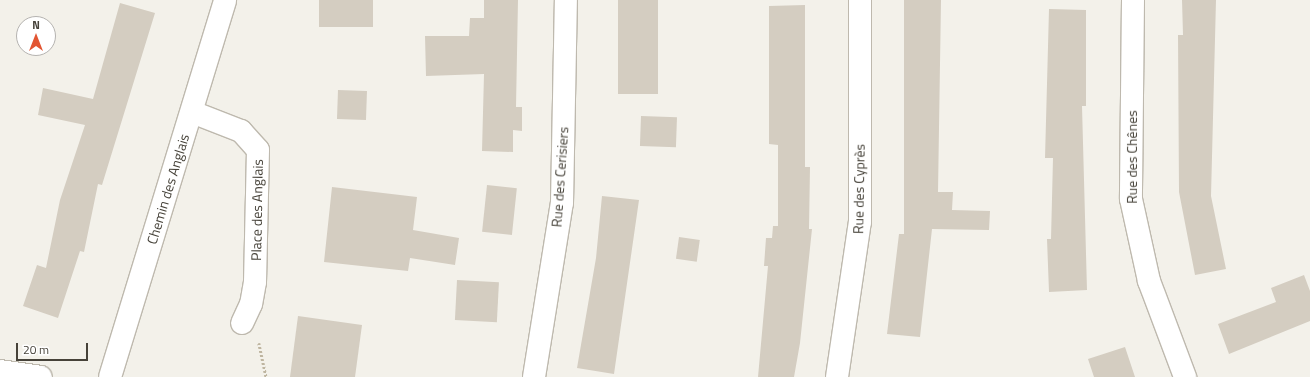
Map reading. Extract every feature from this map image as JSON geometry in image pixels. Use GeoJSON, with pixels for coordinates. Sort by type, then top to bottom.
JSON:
{"type":"FeatureCollection","features":[{"type":"Feature","properties":{"kind":"street","name":"Chemin des Anglais"},"geometry":{"type":"LineString","coordinates":[[110,377],[225,0]]}},
{"type":"Feature","properties":{"kind":"street","name":"Rue des Cerisiers"},"geometry":{"type":"LineString","coordinates":[[534,377],[562,204],[566,0]]}},
{"type":"Feature","properties":{"kind":"street","name":"Rue des Cyprès"},"geometry":{"type":"LineString","coordinates":[[837,377],[860,222],[860,0]]}},
{"type":"Feature","properties":{"kind":"street","name":"Rue des Chênes"},"geometry":{"type":"LineString","coordinates":[[1133,0],[1131,199],[1149,281],[1185,377]]}},
{"type":"Feature","properties":{"kind":"street","name":"Place des Anglais"},"geometry":{"type":"LineString","coordinates":[[192,112],[241,131],[258,150],[255,282],[242,322]]}},
{"type":"Feature","properties":{"kind":"street"},"geometry":{"type":"LineString","coordinates":[[0,372],[41,377]]}},
{"type":"Feature","properties":{"kind":"path"},"geometry":{"type":"LineString","coordinates":[[259,343],[266,377]]}},
{"type":"Feature","properties":{"kind":"building"},"geometry":{"type":"Polygon","coordinates":[[[319,0],[373,0],[373,27],[319,27],[319,0]]]}},
{"type":"Feature","properties":{"kind":"building"},"geometry":{"type":"Polygon","coordinates":[[[484,0],[518,0],[516,107],[522,107],[522,131],[513,130],[513,152],[482,151],[484,74],[426,76],[425,36],[469,36],[470,18],[484,18],[484,0]]]}},
{"type":"Feature","properties":{"kind":"building"},"geometry":{"type":"Polygon","coordinates":[[[618,0],[658,0],[658,94],[618,94],[618,0]]]}},
{"type":"Feature","properties":{"kind":"building"},"geometry":{"type":"Polygon","coordinates":[[[904,0],[941,0],[938,192],[953,192],[952,210],[990,211],[989,230],[932,229],[920,337],[887,334],[899,234],[904,234],[904,0]]]}},
{"type":"Feature","properties":{"kind":"building"},"geometry":{"type":"Polygon","coordinates":[[[1182,0],[1216,0],[1211,196],[1226,269],[1195,275],[1179,192],[1178,35],[1183,35],[1182,0]]]}},
{"type":"Feature","properties":{"kind":"building"},"geometry":{"type":"Polygon","coordinates":[[[120,3],[155,13],[102,185],[98,184],[84,252],[80,251],[58,318],[23,306],[37,265],[46,268],[60,200],[85,125],[38,115],[43,88],[93,99],[120,3]]]}},
{"type":"Feature","properties":{"kind":"building"},"geometry":{"type":"Polygon","coordinates":[[[805,5],[805,167],[810,167],[809,229],[812,229],[800,343],[794,377],[758,377],[768,266],[764,266],[766,238],[772,238],[773,226],[778,226],[778,145],[769,144],[769,6],[805,5]]]}},
{"type":"Feature","properties":{"kind":"building"},"geometry":{"type":"Polygon","coordinates":[[[1049,9],[1086,10],[1086,106],[1082,106],[1087,290],[1049,292],[1047,239],[1051,239],[1053,158],[1045,158],[1049,9]]]}},
{"type":"Feature","properties":{"kind":"building"},"geometry":{"type":"Polygon","coordinates":[[[338,90],[367,91],[366,120],[337,119],[338,90]]]}},
{"type":"Feature","properties":{"kind":"building"},"geometry":{"type":"Polygon","coordinates":[[[641,116],[677,117],[676,147],[640,146],[641,116]]]}},
{"type":"Feature","properties":{"kind":"building"},"geometry":{"type":"Polygon","coordinates":[[[487,185],[517,188],[512,235],[482,232],[487,185]]]}},
{"type":"Feature","properties":{"kind":"building"},"geometry":{"type":"Polygon","coordinates":[[[332,187],[417,197],[413,230],[459,238],[455,265],[410,258],[408,271],[324,262],[332,187]]]}},
{"type":"Feature","properties":{"kind":"building"},"geometry":{"type":"Polygon","coordinates":[[[602,196],[639,200],[614,374],[577,368],[596,258],[602,196]]]}},
{"type":"Feature","properties":{"kind":"building"},"geometry":{"type":"Polygon","coordinates":[[[679,237],[700,240],[697,262],[676,259],[679,237]]]}},
{"type":"Feature","properties":{"kind":"building"},"geometry":{"type":"Polygon","coordinates":[[[1304,275],[1310,291],[1310,321],[1229,354],[1218,324],[1276,302],[1271,288],[1304,275]]]}},
{"type":"Feature","properties":{"kind":"building"},"geometry":{"type":"Polygon","coordinates":[[[457,280],[499,282],[497,322],[455,320],[457,280]]]}},
{"type":"Feature","properties":{"kind":"building"},"geometry":{"type":"Polygon","coordinates":[[[298,316],[362,325],[355,377],[290,377],[298,316]]]}},
{"type":"Feature","properties":{"kind":"building"},"geometry":{"type":"Polygon","coordinates":[[[1125,347],[1135,377],[1094,377],[1088,359],[1125,347]]]}}]}
